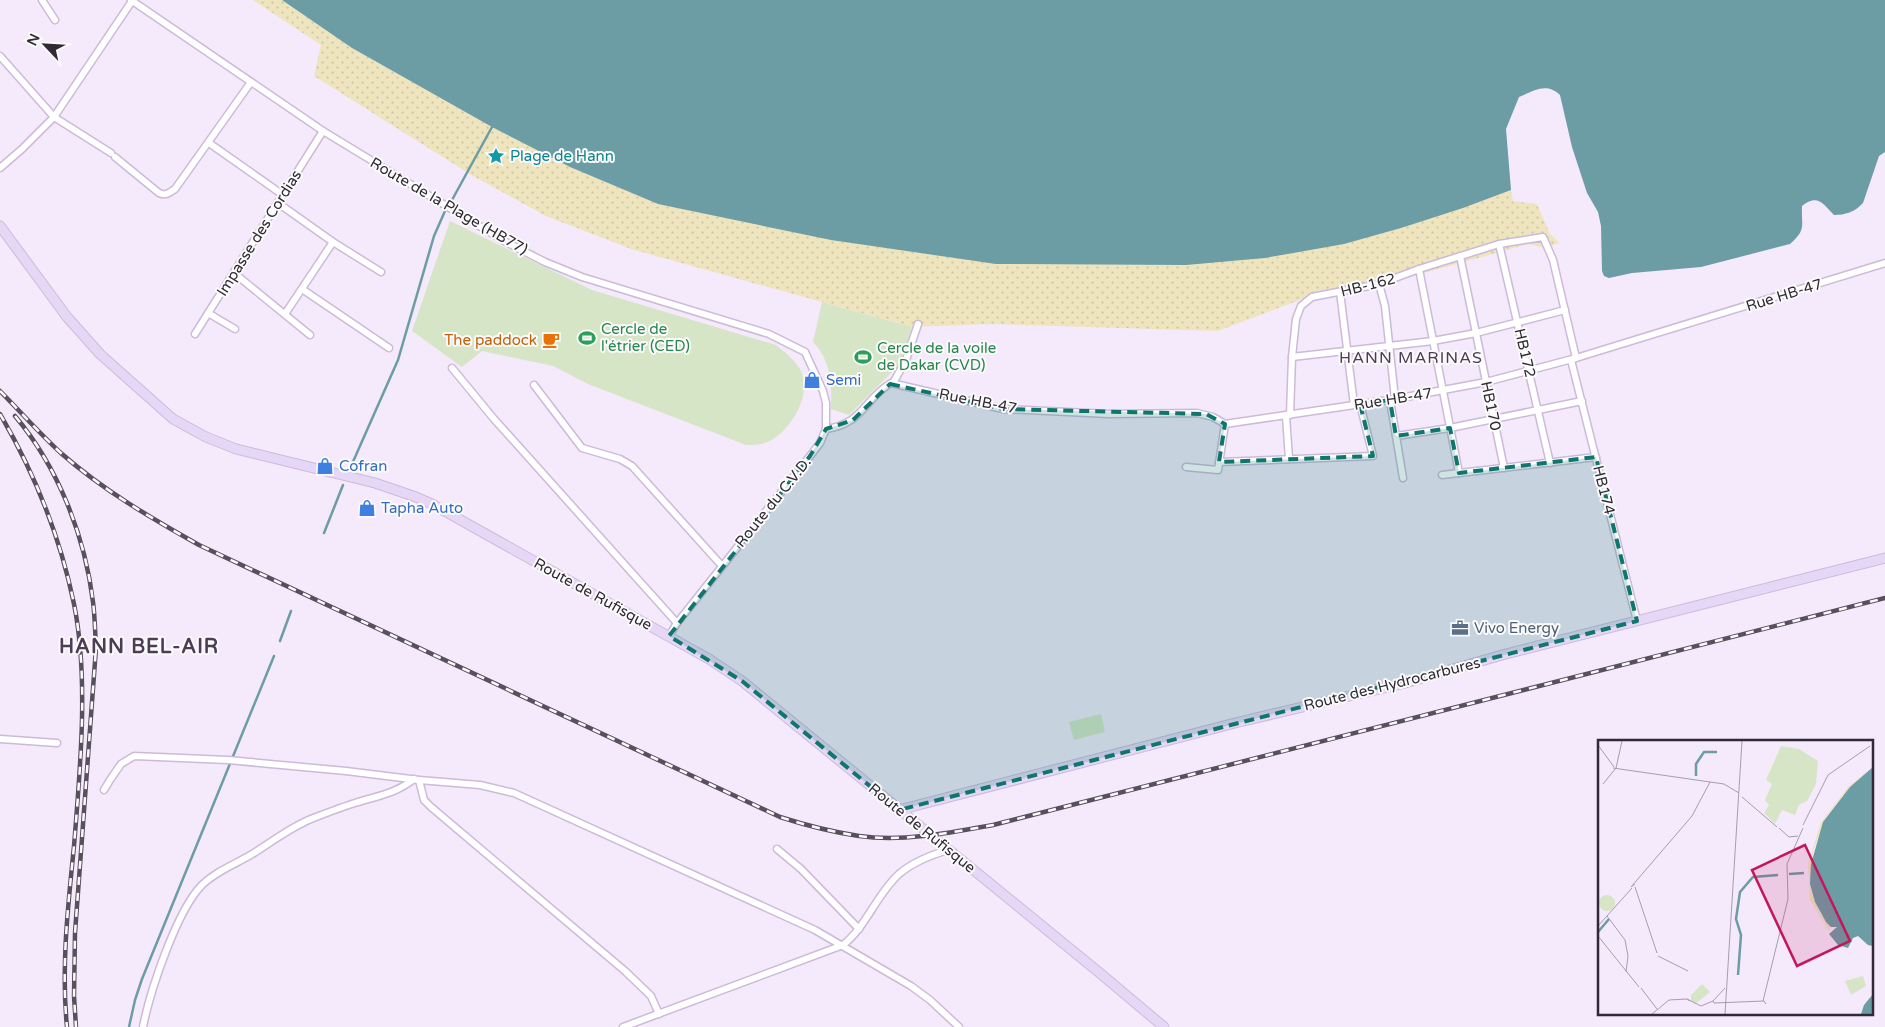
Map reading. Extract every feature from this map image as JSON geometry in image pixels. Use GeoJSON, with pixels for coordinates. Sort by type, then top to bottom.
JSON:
{"type":"FeatureCollection","features":[{"type":"Feature","properties":{"kind":"main road","name":"Route de Rufisque"},"geometry":{"type":"LineString","coordinates":[[0,226],[67,318],[95,348],[173,419],[206,437],[236,449],[353,477],[396,490],[432,504],[669,636],[742,681],[1164,1027]]}},
{"type":"Feature","properties":{"kind":"main road","name":"Route des Hydrocarbures"},"geometry":{"type":"LineString","coordinates":[[899,810],[1256,718],[1406,683],[1502,655],[1885,558]]}},
{"type":"Feature","properties":{"kind":"street"},"geometry":{"type":"LineString","coordinates":[[42,0],[55,20]]}},
{"type":"Feature","properties":{"kind":"street"},"geometry":{"type":"LineString","coordinates":[[0,168],[54,117],[132,1]]}},
{"type":"Feature","properties":{"kind":"street","name":"Route de la Plage (HB77)"},"geometry":{"type":"LineString","coordinates":[[132,1],[323,131],[492,235],[546,262],[582,277],[762,331],[805,352],[819,378],[826,403],[826,429]]}},
{"type":"Feature","properties":{"kind":"street"},"geometry":{"type":"LineString","coordinates":[[0,56],[54,117],[113,155],[164,195],[175,189],[251,82]]}},
{"type":"Feature","properties":{"kind":"street","name":"Impasse des Cordias"},"geometry":{"type":"LineString","coordinates":[[195,334],[323,131]]}},
{"type":"Feature","properties":{"kind":"street"},"geometry":{"type":"LineString","coordinates":[[209,143],[283,195]]}},
{"type":"Feature","properties":{"kind":"street"},"geometry":{"type":"LineString","coordinates":[[278,203],[333,242],[381,272]]}},
{"type":"Feature","properties":{"kind":"street","name":"HB-162"},"geometry":{"type":"LineString","coordinates":[[1289,460],[1292,357],[1296,319],[1300,306],[1312,298],[1379,284],[1499,244],[1543,238]]}},
{"type":"Feature","properties":{"kind":"street","name":"HB174"},"geometry":{"type":"LineString","coordinates":[[1543,238],[1553,260],[1582,401],[1637,621]]}},
{"type":"Feature","properties":{"kind":"street"},"geometry":{"type":"LineString","coordinates":[[285,314],[333,242]]}},
{"type":"Feature","properties":{"kind":"street","name":"HB172"},"geometry":{"type":"LineString","coordinates":[[1499,244],[1550,463]]}},
{"type":"Feature","properties":{"kind":"street","name":"HB170"},"geometry":{"type":"LineString","coordinates":[[1460,256],[1504,468]]}},
{"type":"Feature","properties":{"kind":"street","name":"Rue HB-47"},"geometry":{"type":"LineString","coordinates":[[891,384],[1003,409],[1109,414],[1197,413],[1213,417],[1225,424],[1289,416],[1443,391],[1529,372],[1885,263]]}},
{"type":"Feature","properties":{"kind":"street"},"geometry":{"type":"LineString","coordinates":[[1419,270],[1460,473]]}},
{"type":"Feature","properties":{"kind":"street"},"geometry":{"type":"LineString","coordinates":[[234,273],[310,335]]}},
{"type":"Feature","properties":{"kind":"street"},"geometry":{"type":"LineString","coordinates":[[1379,284],[1385,306],[1391,347],[1392,399],[1403,478]]}},
{"type":"Feature","properties":{"kind":"street"},"geometry":{"type":"LineString","coordinates":[[302,289],[390,348]]}},
{"type":"Feature","properties":{"kind":"street"},"geometry":{"type":"LineString","coordinates":[[1219,462],[1373,456],[1357,405],[1347,352],[1340,292]]}},
{"type":"Feature","properties":{"kind":"street"},"geometry":{"type":"LineString","coordinates":[[1292,357],[1433,341],[1476,333],[1564,310]]}},
{"type":"Feature","properties":{"kind":"street"},"geometry":{"type":"LineString","coordinates":[[208,313],[235,329]]}},
{"type":"Feature","properties":{"kind":"street"},"geometry":{"type":"LineString","coordinates":[[826,429],[836,428],[853,420],[891,384],[906,360],[918,324]]}},
{"type":"Feature","properties":{"kind":"street"},"geometry":{"type":"LineString","coordinates":[[452,368],[494,420],[677,623]]}},
{"type":"Feature","properties":{"kind":"street"},"geometry":{"type":"LineString","coordinates":[[534,386],[582,448],[620,459],[632,466],[722,566]]}},
{"type":"Feature","properties":{"kind":"street"},"geometry":{"type":"LineString","coordinates":[[1396,436],[1450,428],[1582,401]]}},
{"type":"Feature","properties":{"kind":"street"},"geometry":{"type":"LineString","coordinates":[[1186,467],[1218,470],[1225,424]]}},
{"type":"Feature","properties":{"kind":"street","name":"Route du C.V.D."},"geometry":{"type":"LineString","coordinates":[[669,636],[677,623],[820,443],[826,429]]}},
{"type":"Feature","properties":{"kind":"street"},"geometry":{"type":"LineString","coordinates":[[1442,475],[1596,457]]}},
{"type":"Feature","properties":{"kind":"street"},"geometry":{"type":"LineString","coordinates":[[0,739],[56,743]]}},
{"type":"Feature","properties":{"kind":"street"},"geometry":{"type":"LineString","coordinates":[[104,790],[121,764],[134,756],[228,760],[390,775],[416,780],[480,785],[514,793],[815,930],[911,986],[930,1000],[959,1027]]}},
{"type":"Feature","properties":{"kind":"street"},"geometry":{"type":"LineString","coordinates":[[416,780],[424,800],[430,807],[625,971],[651,996],[659,1014]]}},
{"type":"Feature","properties":{"kind":"street"},"geometry":{"type":"LineString","coordinates":[[143,1027],[157,976],[174,934],[190,902],[209,879],[238,864],[303,822],[396,791],[416,780]]}},
{"type":"Feature","properties":{"kind":"street"},"geometry":{"type":"LineString","coordinates":[[776,849],[802,869],[859,929]]}},
{"type":"Feature","properties":{"kind":"street"},"geometry":{"type":"LineString","coordinates":[[623,1027],[843,945],[859,929],[886,889],[899,874],[918,862],[948,850]]}},
{"type":"Feature","properties":{"kind":"highlighted area"},"geometry":{"type":"Polygon","coordinates":[[[890,384],[1003,409],[1206,414],[1225,424],[1219,462],[1373,456],[1360,404],[1390,400],[1396,436],[1450,428],[1459,473],[1596,457],[1637,621],[899,810],[742,681],[669,636],[810,456],[826,429],[853,420],[890,384]]]}},
{"type":"Feature","properties":{"kind":"shaded area"},"geometry":{"type":"Polygon","coordinates":[[[282,0],[1885,0],[1885,152],[1879,156],[1863,203],[1857,209],[1834,215],[1816,200],[1807,202],[1802,206],[1801,231],[1790,244],[1701,267],[1632,273],[1609,278],[1604,276],[1602,271],[1601,226],[1598,212],[1587,193],[1572,147],[1560,95],[1555,91],[1545,88],[1519,97],[1506,129],[1511,190],[1401,228],[1344,244],[1265,258],[1186,265],[996,264],[831,240],[658,204],[570,167],[492,127],[352,48],[282,0]]]}},
{"type":"Feature","properties":{"kind":"shaded area","name":"Cercle de l'étrier (CED)"},"geometry":{"type":"Polygon","coordinates":[[[450,221],[592,290],[776,345],[794,361],[803,375],[804,390],[802,400],[793,419],[786,428],[770,441],[746,445],[588,384],[553,366],[482,351],[462,367],[412,331],[450,221]]]}},
{"type":"Feature","properties":{"kind":"shaded area","name":"Cercle de la voile de Dakar (CVD)"},"geometry":{"type":"Polygon","coordinates":[[[822,302],[912,327],[901,363],[849,415],[831,409],[831,390],[827,365],[824,357],[813,342],[822,302]]]}},
{"type":"Feature","properties":{"kind":"shaded area"},"geometry":{"type":"Polygon","coordinates":[[[1101,714],[1105,732],[1074,740],[1069,722],[1101,714]]]}},
{"type":"Feature","properties":{"kind":"sand","name":"Plage de Hann"},"geometry":{"type":"Polygon","coordinates":[[[253,0],[282,0],[352,48],[492,127],[570,167],[658,204],[1344,244],[1428,219],[1511,190],[1513,201],[1537,204],[1550,234],[1560,243],[1544,248],[1529,244],[1370,288],[1310,296],[1218,331],[991,324],[912,327],[631,249],[546,216],[473,176],[314,76],[321,45],[253,0]]]}},
{"type":"Feature","properties":{"kind":"waterway"},"geometry":{"type":"LineString","coordinates":[[452,200],[492,127]]}},
{"type":"Feature","properties":{"kind":"waterway"},"geometry":{"type":"LineString","coordinates":[[352,464],[398,360],[434,236],[445,211]]}},
{"type":"Feature","properties":{"kind":"waterway"},"geometry":{"type":"LineString","coordinates":[[324,533],[343,485]]}},
{"type":"Feature","properties":{"kind":"waterway"},"geometry":{"type":"LineString","coordinates":[[280,641],[291,611]]}},
{"type":"Feature","properties":{"kind":"waterway"},"geometry":{"type":"LineString","coordinates":[[129,1027],[142,979],[274,656]]}},
{"type":"Feature","properties":{"kind":"railway"},"geometry":{"type":"LineString","coordinates":[[0,391],[62,454],[94,480],[128,503],[199,545],[780,817],[819,828],[876,838],[943,834],[993,825],[1885,598]]}},
{"type":"Feature","properties":{"kind":"railway"},"geometry":{"type":"LineString","coordinates":[[0,414],[24,459],[54,530],[68,579],[79,633],[82,725],[79,787],[66,936],[65,1004],[67,1027]]}},
{"type":"Feature","properties":{"kind":"railway"},"geometry":{"type":"LineString","coordinates":[[15,416],[44,457],[67,503],[83,552],[94,608],[96,648],[75,933],[74,996],[76,1027]]}},
{"type":"Feature","properties":{"kind":"place","name":"Plage de Hann"},"geometry":{"type":"Point","coordinates":[496,156]}},
{"type":"Feature","properties":{"kind":"place","name":"Cercle de l'étrier (CED)"},"geometry":{"type":"Point","coordinates":[587,338]}},
{"type":"Feature","properties":{"kind":"place","name":"The paddock"},"geometry":{"type":"Point","coordinates":[551,340]}},
{"type":"Feature","properties":{"kind":"place","name":"Cercle de la voile de Dakar (CVD)"},"geometry":{"type":"Point","coordinates":[863,357]}},
{"type":"Feature","properties":{"kind":"place","name":"Semi"},"geometry":{"type":"Point","coordinates":[812,380]}},
{"type":"Feature","properties":{"kind":"place","name":"Cofran"},"geometry":{"type":"Point","coordinates":[325,466]}},
{"type":"Feature","properties":{"kind":"place","name":"Tapha Auto"},"geometry":{"type":"Point","coordinates":[367,508]}},
{"type":"Feature","properties":{"kind":"place","name":"Vivo Energy"},"geometry":{"type":"Point","coordinates":[1460,628]}},
{"type":"Feature","properties":{"kind":"district","name":"HANN MARINAS"},"geometry":{"type":"Point","coordinates":[1411,358]}},
{"type":"Feature","properties":{"kind":"district","name":"HANN BEL-AIR"},"geometry":{"type":"Point","coordinates":[139,647]}}]}
